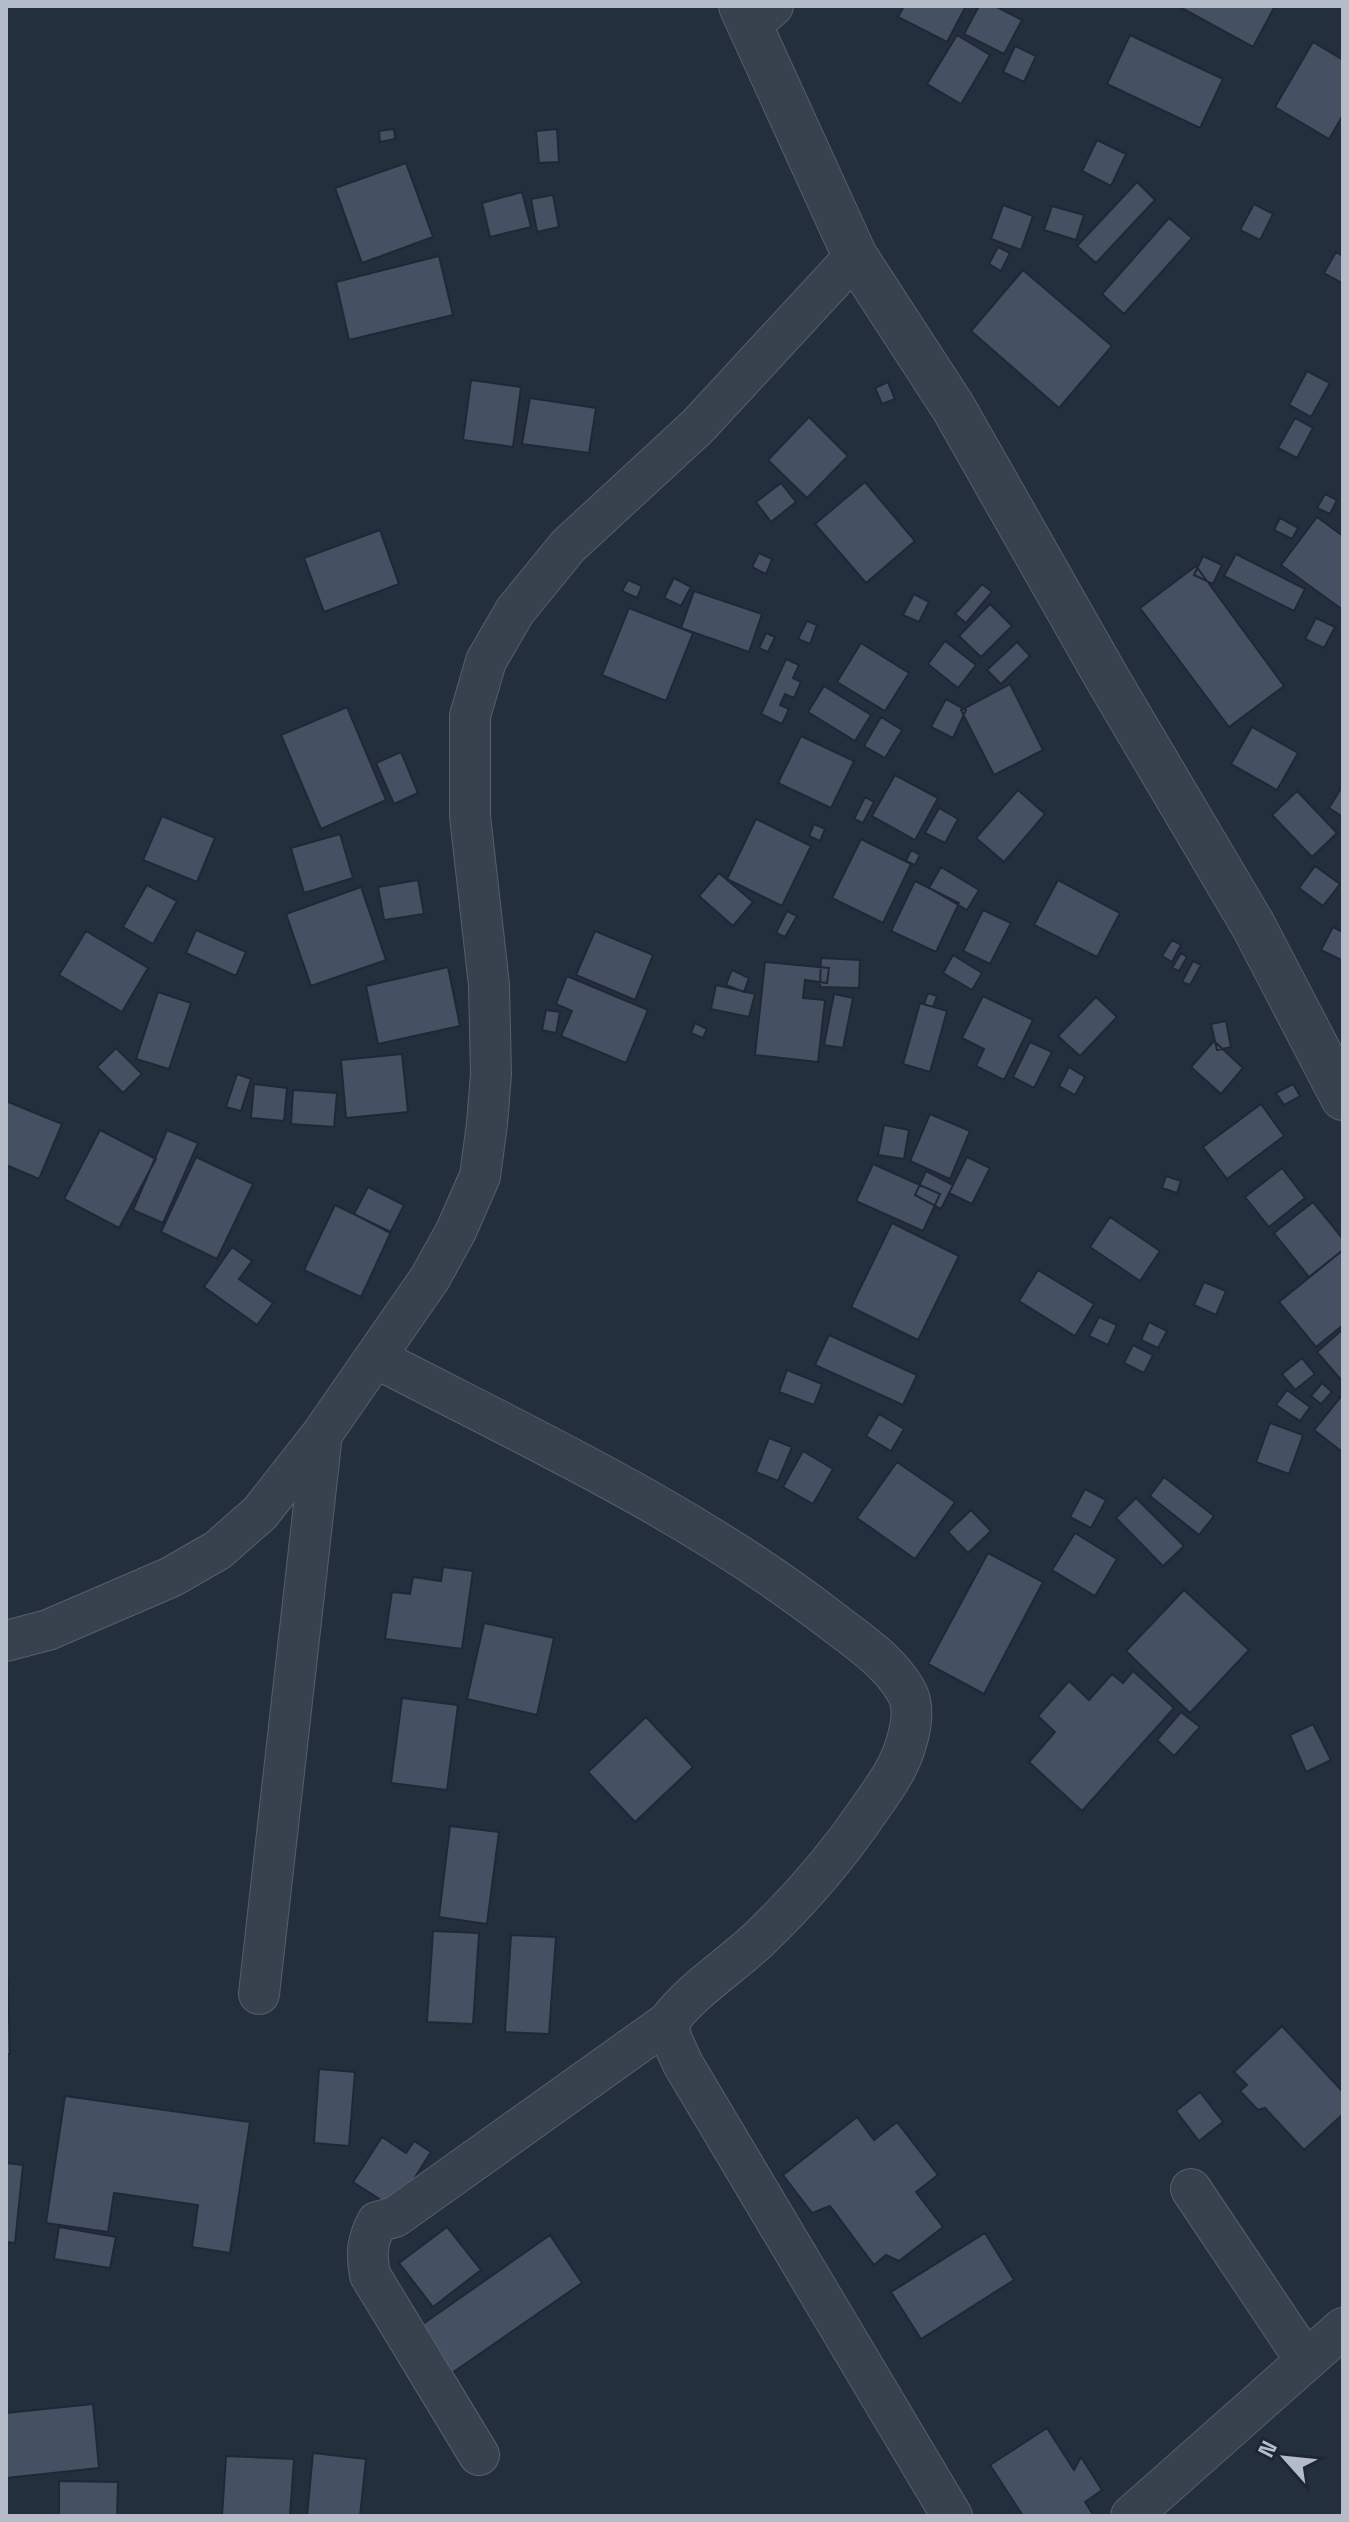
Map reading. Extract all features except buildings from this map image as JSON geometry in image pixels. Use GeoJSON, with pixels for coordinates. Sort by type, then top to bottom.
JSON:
{"type":"FeatureCollection","features":[{"type":"Feature","properties":{"kind":"street"},"geometry":{"type":"LineString","coordinates":[[755,13],[855,256],[953,407],[1107,678],[1253,925],[1343,1098]]}},
{"type":"Feature","properties":{"kind":"street"},"geometry":{"type":"LineString","coordinates":[[6,1641],[48,1630],[158,1583],[218,1550],[260,1513],[322,1434],[430,1278],[456,1231],[480,1176],[491,1074],[489,1000],[470,816],[470,716],[486,661],[515,611],[568,546],[698,426],[855,256]]}},
{"type":"Feature","properties":{"kind":"street"},"geometry":{"type":"LineString","coordinates":[[376,1358],[622,1485],[728,1547],[803,1598],[888,1667],[908,1693],[912,1719],[906,1745],[893,1775],[842,1849],[756,1942],[680,2006],[668,2022],[395,2217],[377,2222],[369,2237],[366,2254],[370,2275],[479,2455]]}},
{"type":"Feature","properties":{"kind":"street"},"geometry":{"type":"LineString","coordinates":[[259,1994],[322,1434]]}},
{"type":"Feature","properties":{"kind":"street"},"geometry":{"type":"LineString","coordinates":[[668,2022],[683,2064],[952,2516]]}},
{"type":"Feature","properties":{"kind":"street"},"geometry":{"type":"LineString","coordinates":[[1191,2189],[1306,2361]]}},
{"type":"Feature","properties":{"kind":"street"},"geometry":{"type":"LineString","coordinates":[[1131,2516],[1343,2328]]}}]}
